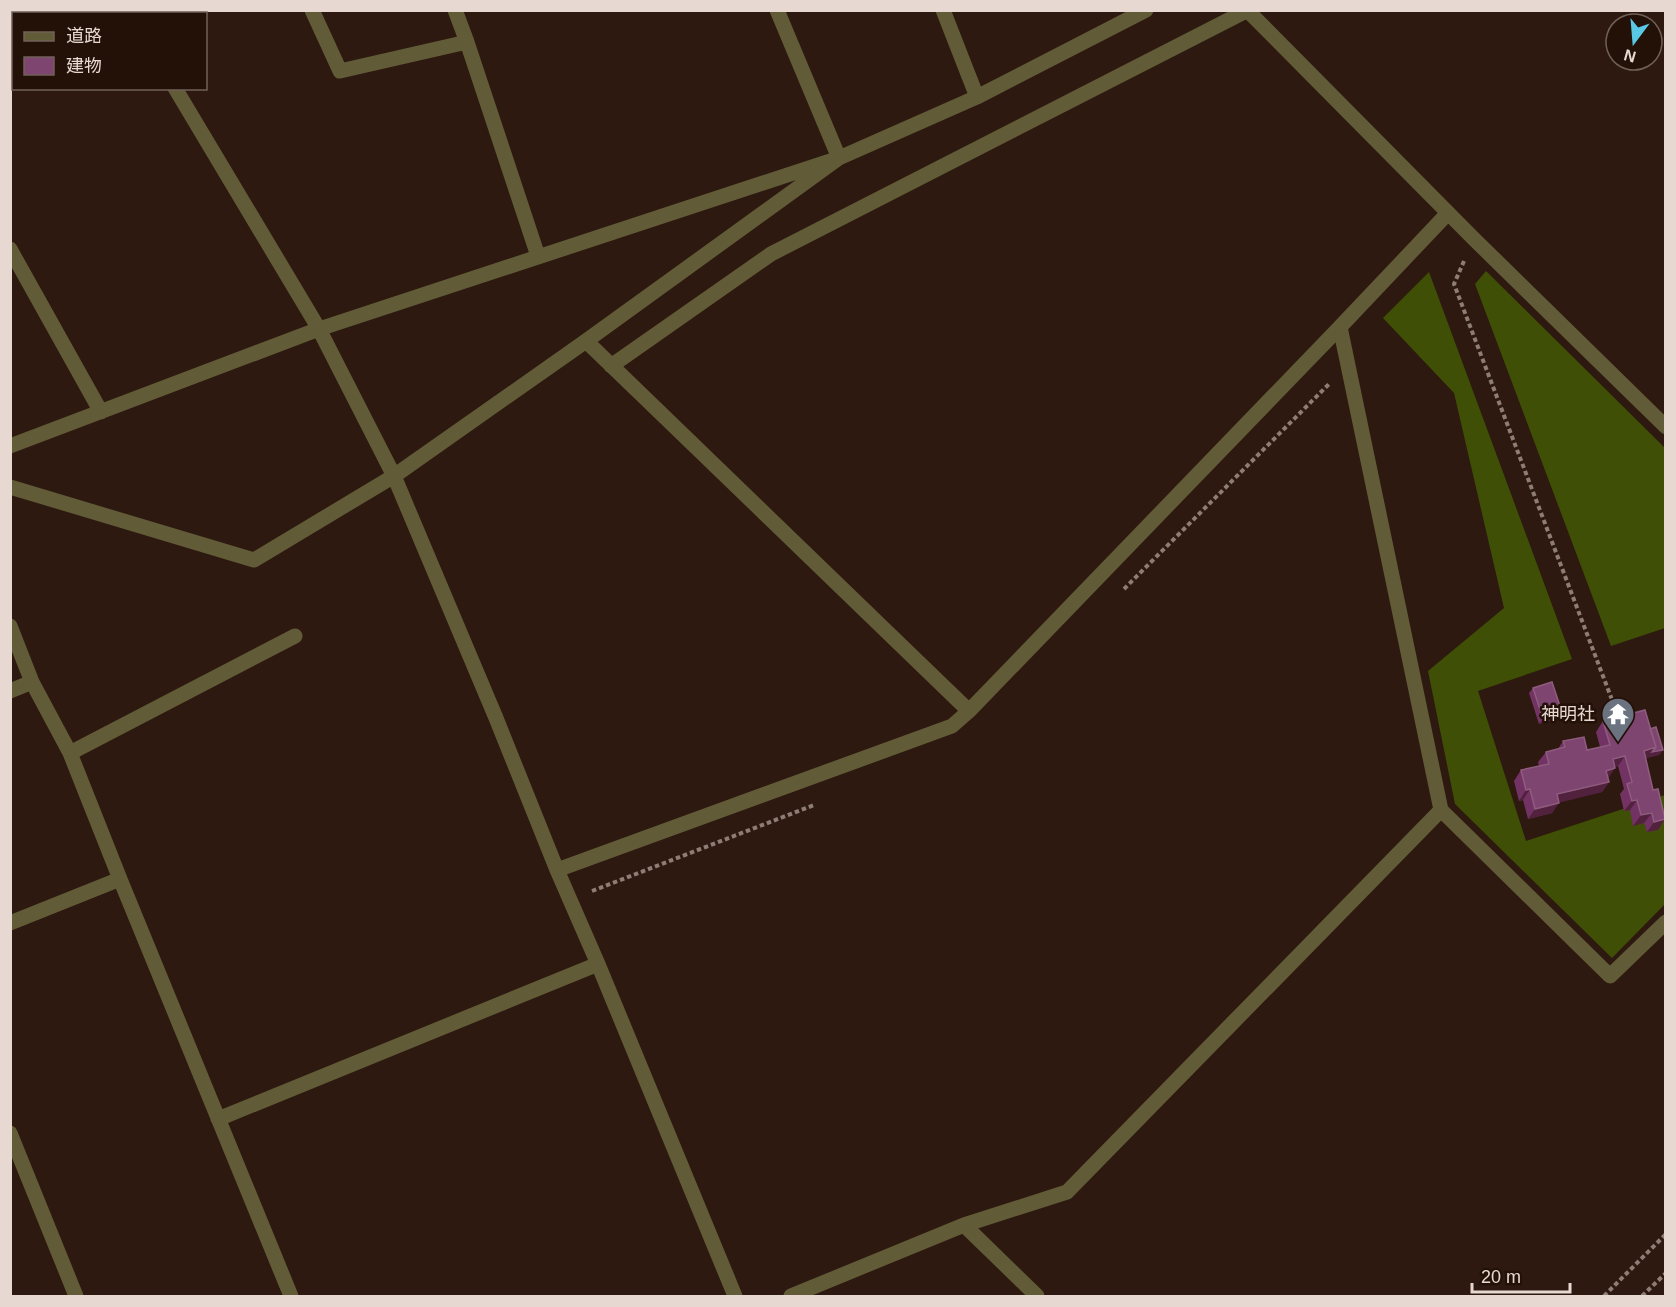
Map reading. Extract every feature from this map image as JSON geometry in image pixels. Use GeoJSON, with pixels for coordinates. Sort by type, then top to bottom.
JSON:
{"type":"FeatureCollection","features":[{"type":"Feature","properties":{"kind":"street"},"geometry":{"type":"LineString","coordinates":[[312,10],[340,71],[467,42]]}},
{"type":"Feature","properties":{"kind":"street"},"geometry":{"type":"LineString","coordinates":[[455,10],[538,256]]}},
{"type":"Feature","properties":{"kind":"street"},"geometry":{"type":"LineString","coordinates":[[777,10],[838,158]]}},
{"type":"Feature","properties":{"kind":"street"},"geometry":{"type":"LineString","coordinates":[[943,10],[977,97]]}},
{"type":"Feature","properties":{"kind":"street"},"geometry":{"type":"LineString","coordinates":[[10,446],[320,329],[838,158],[977,97],[1123,16],[1146,10]]}},
{"type":"Feature","properties":{"kind":"street"},"geometry":{"type":"LineString","coordinates":[[611,366],[771,254],[1247,11],[1665,427]]}},
{"type":"Feature","properties":{"kind":"street"},"geometry":{"type":"LineString","coordinates":[[176,90],[320,329],[394,476],[735,1296]]}},
{"type":"Feature","properties":{"kind":"street"},"geometry":{"type":"LineString","coordinates":[[10,488],[254,560],[394,476],[586,341],[838,158]]}},
{"type":"Feature","properties":{"kind":"street"},"geometry":{"type":"LineString","coordinates":[[557,870],[952,726],[1448,213]]}},
{"type":"Feature","properties":{"kind":"street"},"geometry":{"type":"LineString","coordinates":[[10,249],[101,412]]}},
{"type":"Feature","properties":{"kind":"street"},"geometry":{"type":"LineString","coordinates":[[1340,327],[1441,810],[1610,976],[1665,922]]}},
{"type":"Feature","properties":{"kind":"street"},"geometry":{"type":"LineString","coordinates":[[586,341],[969,711]]}},
{"type":"Feature","properties":{"kind":"street"},"geometry":{"type":"LineString","coordinates":[[10,626],[32,682],[70,753],[291,1296]]}},
{"type":"Feature","properties":{"kind":"street"},"geometry":{"type":"LineString","coordinates":[[70,753],[295,636]]}},
{"type":"Feature","properties":{"kind":"street"},"geometry":{"type":"LineString","coordinates":[[10,691],[32,682]]}},
{"type":"Feature","properties":{"kind":"street"},"geometry":{"type":"LineString","coordinates":[[791,1296],[964,1225],[1067,1192],[1441,810]]}},
{"type":"Feature","properties":{"kind":"street"},"geometry":{"type":"LineString","coordinates":[[10,923],[120,879]]}},
{"type":"Feature","properties":{"kind":"street"},"geometry":{"type":"LineString","coordinates":[[218,1119],[598,964]]}},
{"type":"Feature","properties":{"kind":"street"},"geometry":{"type":"LineString","coordinates":[[10,1133],[76,1296]]}},
{"type":"Feature","properties":{"kind":"street"},"geometry":{"type":"LineString","coordinates":[[964,1225],[1037,1296]]}},
{"type":"Feature","properties":{"kind":"path"},"geometry":{"type":"LineString","coordinates":[[1474,238],[1454,284],[1614,705]]}},
{"type":"Feature","properties":{"kind":"path"},"geometry":{"type":"LineString","coordinates":[[1604,1296],[1665,1234]]}},
{"type":"Feature","properties":{"kind":"path"},"geometry":{"type":"LineString","coordinates":[[1642,1296],[1665,1273]]}},
{"type":"Feature","properties":{"kind":"green space"},"geometry":{"type":"Polygon","coordinates":[[[1486,271],[1665,448],[1665,628],[1611,646],[1475,284],[1486,271]]]}},
{"type":"Feature","properties":{"kind":"green space"},"geometry":{"type":"Polygon","coordinates":[[[1429,272],[1572,659],[1478,691],[1526,841],[1665,795],[1665,904],[1612,958],[1455,804],[1428,671],[1504,608],[1454,393],[1383,318],[1429,272]]]}},
{"type":"Feature","properties":{"kind":"building"},"geometry":{"type":"Polygon","coordinates":[[[1552,682],[1562,712],[1543,719],[1533,688],[1552,682]]]}},
{"type":"Feature","properties":{"kind":"building"},"geometry":{"type":"Polygon","coordinates":[[[1645,710],[1656,747],[1644,751],[1653,790],[1658,789],[1665,819],[1654,822],[1652,813],[1641,815],[1637,800],[1632,801],[1627,784],[1632,782],[1625,756],[1613,759],[1615,768],[1606,771],[1609,782],[1557,794],[1559,803],[1535,809],[1530,789],[1526,790],[1521,770],[1549,764],[1546,752],[1565,747],[1563,741],[1584,737],[1587,750],[1610,745],[1603,721],[1645,710]]]}},
{"type":"Feature","properties":{"kind":"building"},"geometry":{"type":"Polygon","coordinates":[[[1656,727],[1663,750],[1652,752],[1656,747],[1650,729],[1656,727]]]}},
{"type":"Feature","properties":{"kind":"place","name":"神明社"},"geometry":{"type":"Point","coordinates":[1618,743]}}]}
